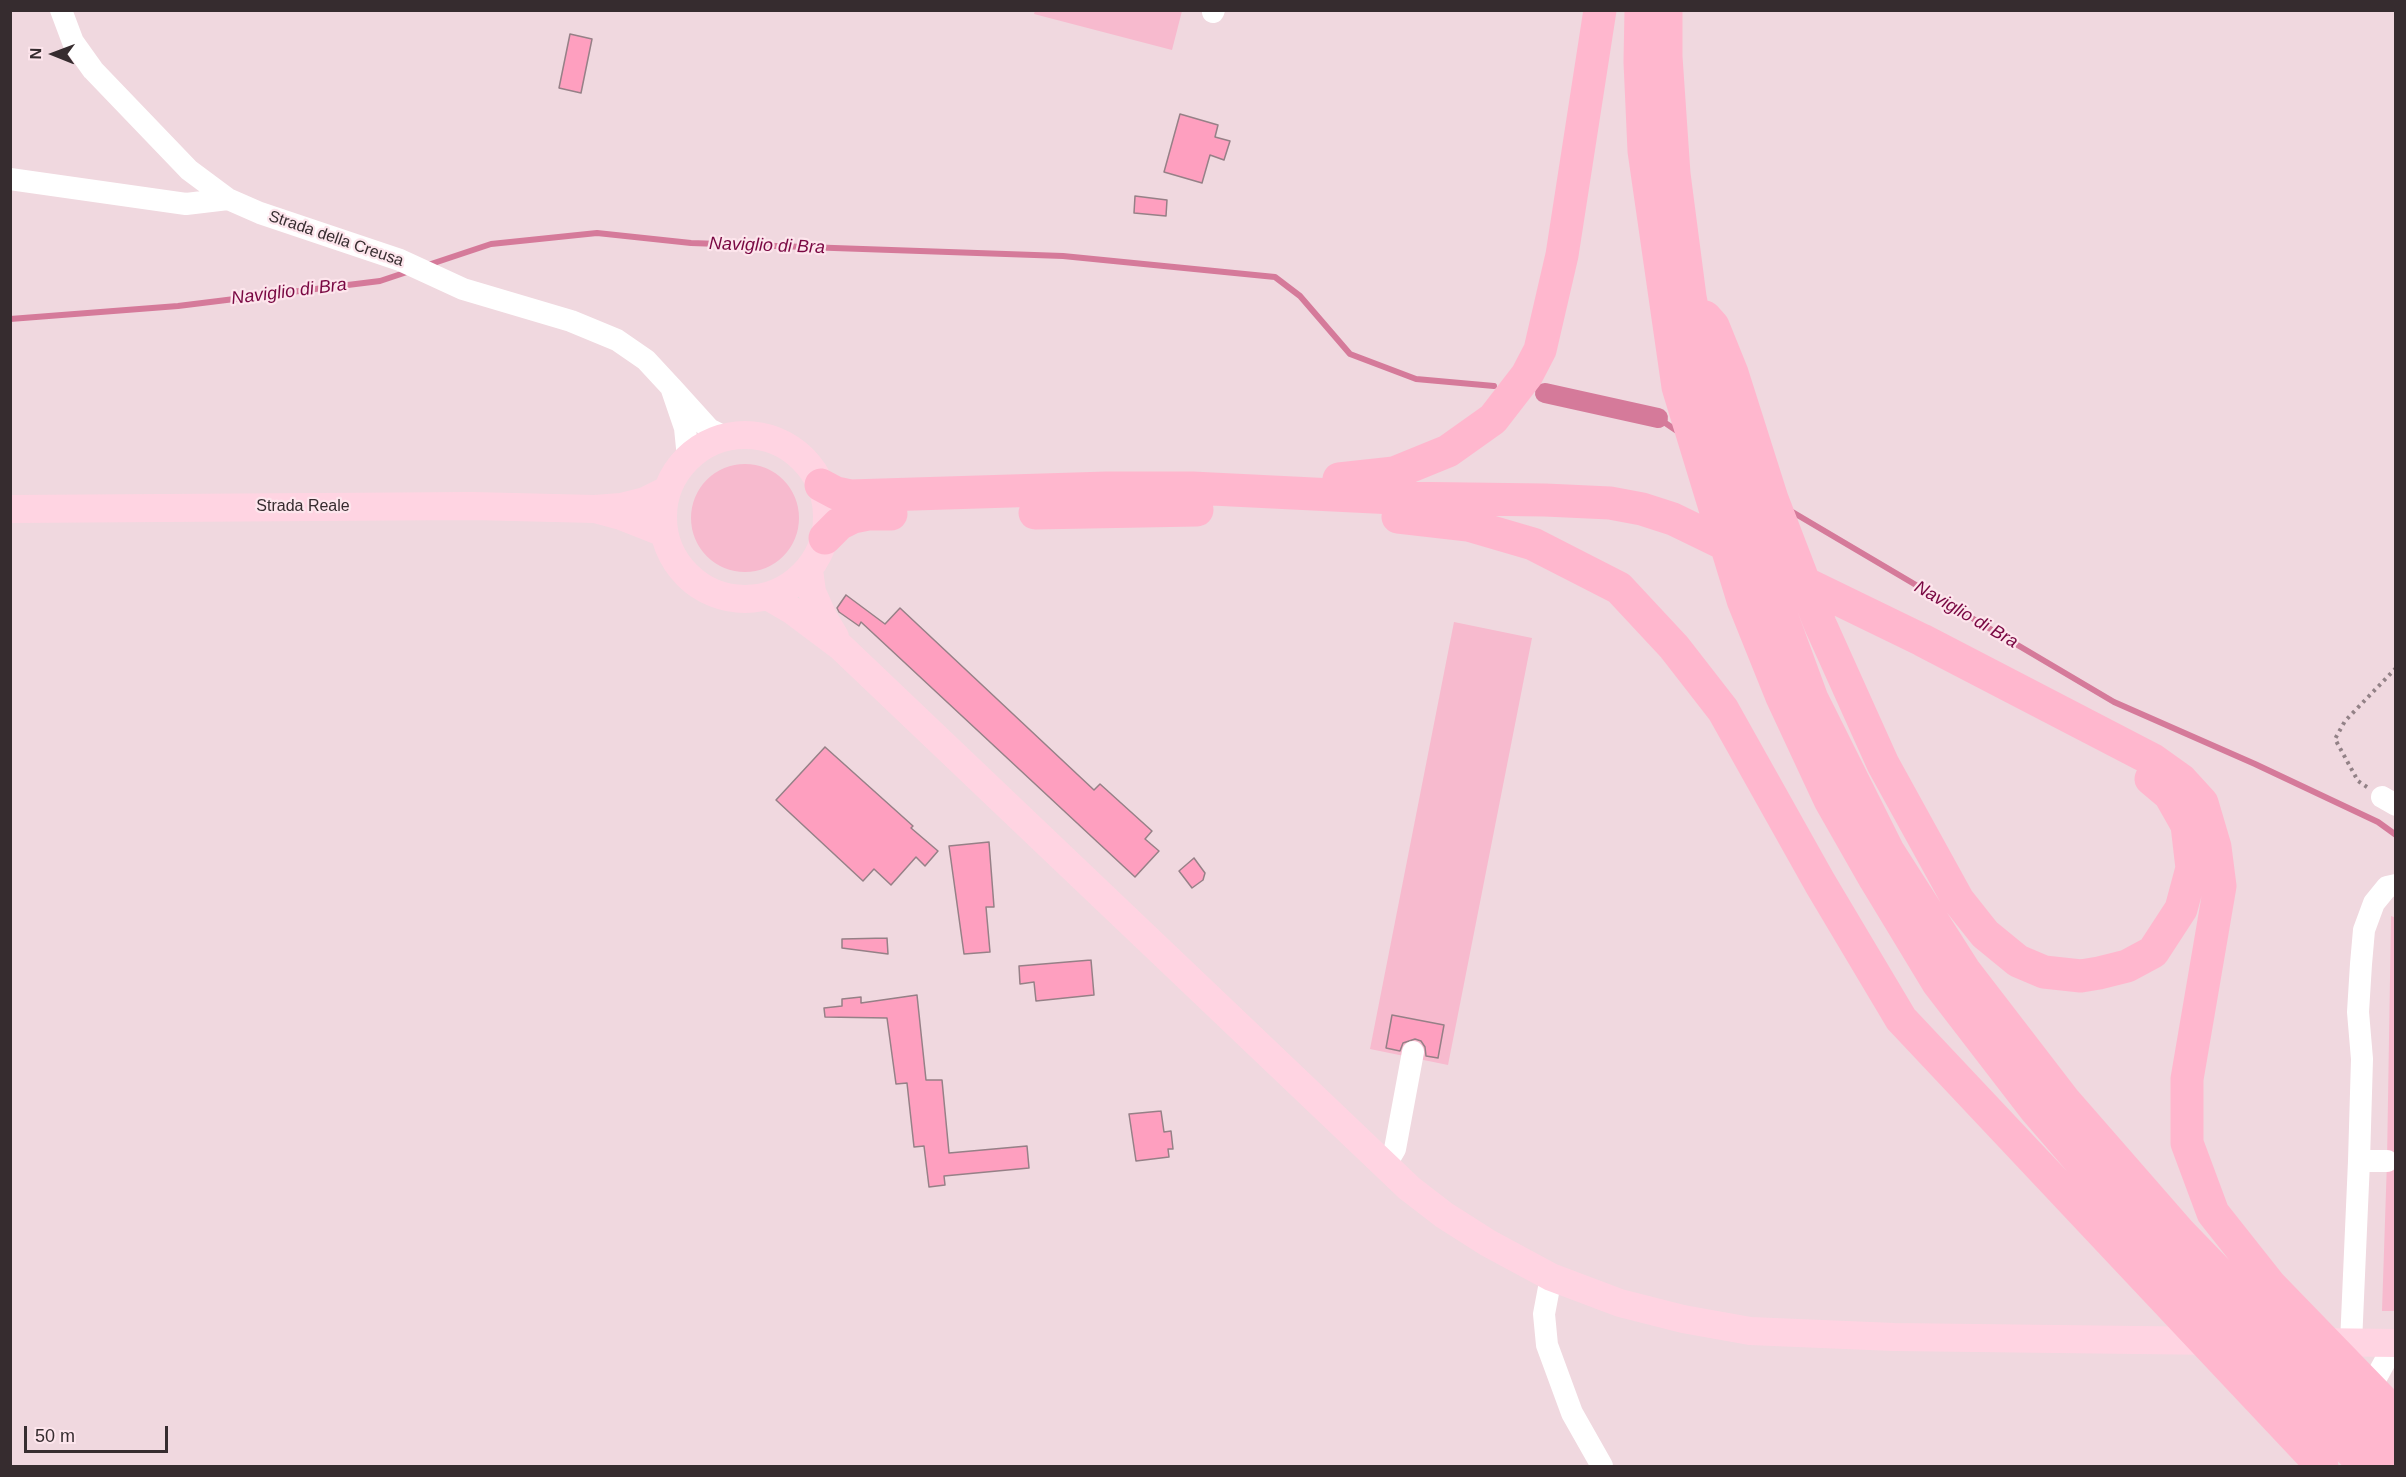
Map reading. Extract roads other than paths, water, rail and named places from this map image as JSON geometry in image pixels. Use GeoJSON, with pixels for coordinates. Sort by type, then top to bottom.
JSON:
{"type":"FeatureCollection","features":[{"type":"Feature","properties":{"kind":"highway"},"geometry":{"type":"LineString","coordinates":[[1193,499],[1394,473],[1448,451],[1492,419],[1505,405],[1527,375],[1540,350],[1562,255],[1600,10]]}},
{"type":"Feature","properties":{"kind":"highway"},"geometry":{"type":"LineString","coordinates":[[1641,10],[1640,62],[1644,151],[1705,380],[1743,511],[1812,699],[1888,851],[1964,970],[2064,1100],[2181,1234],[2383,1457]]}},
{"type":"Feature","properties":{"kind":"highway"},"geometry":{"type":"LineString","coordinates":[[1666,10],[1666,57],[1674,174],[1690,297],[1705,380],[1772,499],[1820,624],[1883,764],[1958,900],[1985,934],[2018,961],[2044,972],[2081,976],[2099,973],[2127,966],[2153,952],[2181,909],[2192,868],[2187,825],[2170,795],[2090,727]]}},
{"type":"Feature","properties":{"kind":"highway"},"geometry":{"type":"LineString","coordinates":[[821,485],[836,493],[850,496],[878,497],[1107,488],[1193,499],[1468,525],[1533,544],[1619,588],[1674,647],[1723,710],[1820,883],[1900,1019],[2322,1467]]}},
{"type":"Feature","properties":{"kind":"highway"},"geometry":{"type":"LineString","coordinates":[[825,538],[840,524],[853,517],[868,514],[1193,499],[1395,498],[1610,503],[1663,516],[1922,640],[2153,760],[2181,780],[2202,803],[2215,847],[2220,886],[2187,1079],[2187,1143],[2213,1213],[2270,1285],[2389,1407]]}},
{"type":"Feature","properties":{"kind":"main road"},"geometry":{"type":"LineString","coordinates":[[758,436],[781,443],[801,457],[821,485],[827,525],[825,538],[816,559],[809,570],[789,588],[769,597],[742,600],[718,596],[696,584],[678,566],[664,533],[663,505],[675,474],[688,458],[708,444],[725,437],[758,436]]}},
{"type":"Feature","properties":{"kind":"main road","name":"Strada Reale"},"geometry":{"type":"LineString","coordinates":[[10,509],[472,506],[594,509],[645,501],[667,490]]}},
{"type":"Feature","properties":{"kind":"main road","name":"Strada Reale"},"geometry":{"type":"LineString","coordinates":[[594,509],[621,516],[664,533]]}},
{"type":"Feature","properties":{"kind":"main road"},"geometry":{"type":"LineString","coordinates":[[809,570],[812,592],[823,617],[841,646]]}},
{"type":"Feature","properties":{"kind":"main road"},"geometry":{"type":"LineString","coordinates":[[769,597],[794,611],[841,646],[1385,1166],[1444,1215],[1488,1243],[1551,1277],[1620,1303],[1683,1319],[1750,1331],[1894,1337],[2395,1343]]}},
{"type":"Feature","properties":{"kind":"street","name":"Strada della Creusa"},"geometry":{"type":"LineString","coordinates":[[61,10],[73,42],[93,70],[189,170],[228,199],[260,213],[400,260],[463,289],[571,321],[617,340],[646,360],[709,429],[725,437]]}},
{"type":"Feature","properties":{"kind":"street"},"geometry":{"type":"LineString","coordinates":[[10,179],[186,204],[228,199]]}},
{"type":"Feature","properties":{"kind":"street","name":"Strada della Creusa"},"geometry":{"type":"LineString","coordinates":[[671,387],[685,428],[688,458]]}},
{"type":"Feature","properties":{"kind":"street"},"geometry":{"type":"LineString","coordinates":[[2351,1343],[2360,1161],[2362,1059],[2358,1012],[2364,930],[2374,903],[2387,887],[2396,885]]}},
{"type":"Feature","properties":{"kind":"street"},"geometry":{"type":"LineString","coordinates":[[1385,1166],[1395,1149],[1413,1052]]}},
{"type":"Feature","properties":{"kind":"street"},"geometry":{"type":"LineString","coordinates":[[2360,1161],[2387,1161]]}},
{"type":"Feature","properties":{"kind":"street"},"geometry":{"type":"LineString","coordinates":[[1551,1277],[1544,1314],[1546,1345],[1572,1413],[1602,1467]]}},
{"type":"Feature","properties":{"kind":"street"},"geometry":{"type":"LineString","coordinates":[[2339,1467],[2345,1439],[2395,1343]]}},
{"type":"Feature","properties":{"kind":"waterway","name":"Naviglio di Bra"},"geometry":{"type":"LineString","coordinates":[[428,265],[491,244],[597,233],[691,243],[1063,256],[1275,277],[1300,296],[1350,354],[1416,379],[1494,386]]}},
{"type":"Feature","properties":{"kind":"waterway","name":"Naviglio di Bra"},"geometry":{"type":"LineString","coordinates":[[10,319],[178,306],[380,281],[410,271]]}},
{"type":"Feature","properties":{"kind":"waterway","name":"Naviglio di Bra"},"geometry":{"type":"LineString","coordinates":[[1545,393],[1658,418]]}},
{"type":"Feature","properties":{"kind":"waterway","name":"Naviglio di Bra"},"geometry":{"type":"LineString","coordinates":[[1658,418],[1680,433]]}},
{"type":"Feature","properties":{"kind":"waterway","name":"Naviglio di Bra"},"geometry":{"type":"LineString","coordinates":[[1789,510],[2114,702],[2255,764],[2378,822],[2396,835]]}}]}
